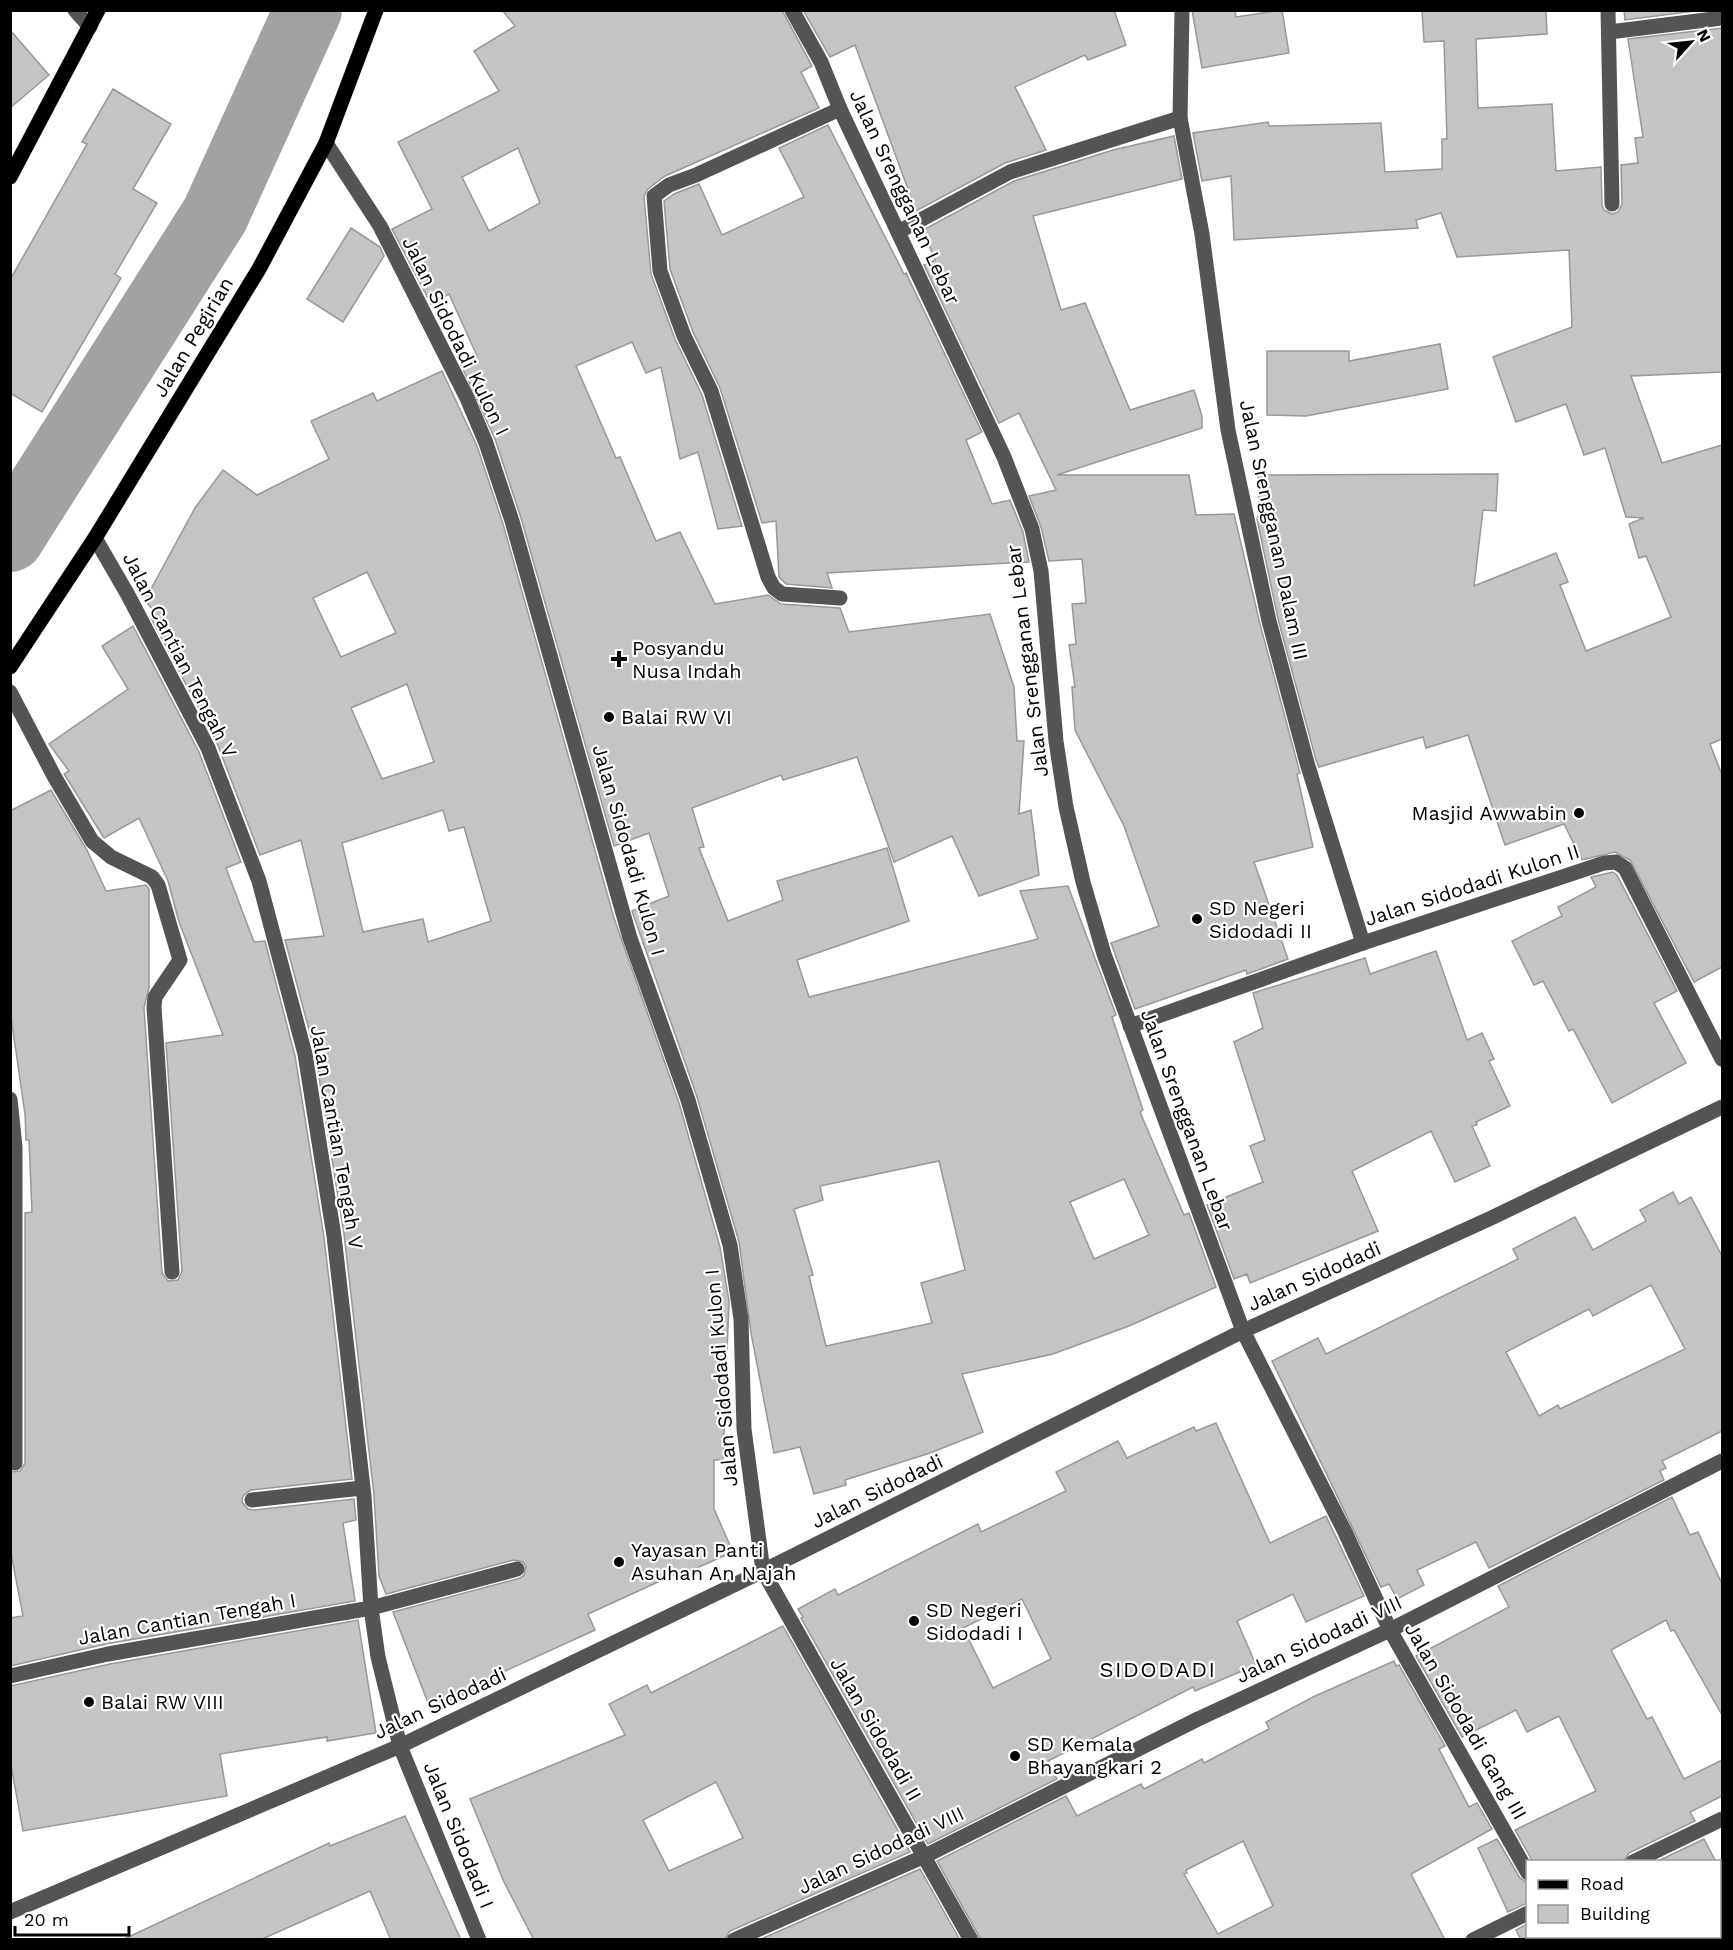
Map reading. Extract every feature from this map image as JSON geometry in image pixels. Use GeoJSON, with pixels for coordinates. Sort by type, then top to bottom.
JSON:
{"type":"FeatureCollection","features":[{"type":"Feature","properties":{"kind":"main road"},"geometry":{"type":"LineString","coordinates":[[10,177],[98,10]]}},
{"type":"Feature","properties":{"kind":"main road","name":"Jalan Pegirian"},"geometry":{"type":"LineString","coordinates":[[10,667],[94,538],[259,269],[326,143],[376,10]]}},
{"type":"Feature","properties":{"kind":"street"},"geometry":{"type":"LineString","coordinates":[[75,10],[90,27]]}},
{"type":"Feature","properties":{"kind":"street","name":"Jalan Srengganan Lebar"},"geometry":{"type":"LineString","coordinates":[[792,10],[821,62],[840,109],[1004,457],[1032,529],[1041,571],[1056,741],[1066,807],[1083,882],[1104,954],[1243,1331]]}},
{"type":"Feature","properties":{"kind":"street","name":"Jalan Srengganan Dalam III"},"geometry":{"type":"LineString","coordinates":[[1182,10],[1183,55],[1180,118],[1202,234],[1228,430],[1269,621],[1307,763],[1363,943]]}},
{"type":"Feature","properties":{"kind":"street"},"geometry":{"type":"LineString","coordinates":[[1608,10],[1612,204]]}},
{"type":"Feature","properties":{"kind":"street"},"geometry":{"type":"LineString","coordinates":[[1610,32],[1722,18]]}},
{"type":"Feature","properties":{"kind":"street"},"geometry":{"type":"LineString","coordinates":[[840,109],[696,176],[669,185],[654,196],[660,271],[684,336],[711,391],[768,577],[774,588],[782,594],[840,598]]}},
{"type":"Feature","properties":{"kind":"street"},"geometry":{"type":"LineString","coordinates":[[898,232],[1010,172],[1180,118]]}},
{"type":"Feature","properties":{"kind":"street","name":"Jalan Sidodadi Kulon I"},"geometry":{"type":"LineString","coordinates":[[326,143],[380,226],[467,398],[486,443],[512,521],[630,938],[688,1100],[730,1245],[741,1319],[746,1441],[763,1571]]}},
{"type":"Feature","properties":{"kind":"street","name":"Jalan Cantian Tengah V"},"geometry":{"type":"LineString","coordinates":[[94,538],[128,595],[208,748],[259,881],[305,1054],[334,1236],[362,1488],[371,1608],[378,1657],[400,1746]]}},
{"type":"Feature","properties":{"kind":"street"},"geometry":{"type":"LineString","coordinates":[[10,692],[54,776],[92,841],[111,857],[152,877],[158,885],[180,960],[155,997],[154,1007],[172,1272]]}},
{"type":"Feature","properties":{"kind":"street","name":"Jalan Sidodadi Kulon II"},"geometry":{"type":"LineString","coordinates":[[1130,1026],[1363,943],[1604,863],[1616,862],[1625,868],[1722,1059]]}},
{"type":"Feature","properties":{"kind":"street"},"geometry":{"type":"LineString","coordinates":[[10,1099],[15,1147],[15,1463]]}},
{"type":"Feature","properties":{"kind":"street","name":"Jalan Sidodadi"},"geometry":{"type":"LineString","coordinates":[[10,1912],[400,1746],[763,1571],[1243,1331],[1489,1219],[1722,1107]]}},
{"type":"Feature","properties":{"kind":"street","name":"Jalan Sidodadi Gang III"},"geometry":{"type":"LineString","coordinates":[[1243,1331],[1345,1532],[1390,1630],[1526,1871]]}},
{"type":"Feature","properties":{"kind":"street","name":"Jalan Sidodadi VIII"},"geometry":{"type":"LineString","coordinates":[[734,1940],[925,1856],[1198,1719],[1390,1630],[1722,1461]]}},
{"type":"Feature","properties":{"kind":"street"},"geometry":{"type":"LineString","coordinates":[[252,1500],[362,1488]]}},
{"type":"Feature","properties":{"kind":"street","name":"Jalan Cantian Tengah I"},"geometry":{"type":"LineString","coordinates":[[10,1676],[108,1654],[371,1608],[517,1569]]}},
{"type":"Feature","properties":{"kind":"street","name":"Jalan Sidodadi II"},"geometry":{"type":"LineString","coordinates":[[763,1571],[971,1940]]}},
{"type":"Feature","properties":{"kind":"street","name":"Jalan Sidodadi I"},"geometry":{"type":"LineString","coordinates":[[400,1746],[479,1940]]}},
{"type":"Feature","properties":{"kind":"street"},"geometry":{"type":"LineString","coordinates":[[1637,1860],[1722,1819]]}},
{"type":"Feature","properties":{"kind":"street"},"geometry":{"type":"LineString","coordinates":[[1473,1940],[1526,1914]]}},
{"type":"Feature","properties":{"kind":"building"},"geometry":{"type":"Polygon","coordinates":[[[502,10],[782,10],[812,66],[801,72],[819,108],[665,176],[648,189],[644,196],[651,274],[675,339],[702,395],[742,526],[718,529],[698,452],[680,459],[661,367],[646,373],[632,342],[576,366],[616,458],[620,457],[656,541],[680,532],[715,604],[768,595],[781,604],[840,608],[849,632],[990,614],[1014,687],[1017,741],[1024,741],[1019,814],[1031,810],[1039,875],[979,896],[952,836],[894,862],[857,757],[783,780],[781,775],[692,808],[704,847],[699,848],[728,921],[783,900],[777,881],[887,848],[909,921],[797,960],[809,997],[1038,939],[1020,891],[1068,886],[1116,1015],[1112,1017],[1143,1110],[1140,1112],[1184,1215],[1189,1213],[1216,1287],[1129,1326],[1053,1354],[962,1374],[983,1432],[930,1453],[845,1480],[846,1485],[814,1494],[800,1447],[774,1453],[751,1333],[739,1242],[697,1097],[632,911],[669,896],[649,833],[614,846],[521,518],[495,439],[460,363],[477,356],[449,294],[431,304],[392,229],[432,209],[398,142],[499,91],[474,51],[515,26],[502,10]],[[518,148],[462,177],[489,231],[540,203],[518,148]],[[939,1161],[820,1186],[823,1200],[794,1209],[813,1275],[809,1276],[826,1346],[932,1323],[921,1283],[965,1270],[939,1161]],[[1124,1179],[1070,1202],[1094,1259],[1149,1235],[1124,1179]]]}},
{"type":"Feature","properties":{"kind":"building"},"geometry":{"type":"Polygon","coordinates":[[[803,10],[1114,10],[1126,45],[1088,60],[1085,55],[1015,87],[1046,150],[1005,163],[916,211],[855,45],[830,57],[803,10]]]}},
{"type":"Feature","properties":{"kind":"building"},"geometry":{"type":"Polygon","coordinates":[[[1192,10],[1235,10],[1236,17],[1282,10],[1289,53],[1202,68],[1192,10]]]}},
{"type":"Feature","properties":{"kind":"building"},"geometry":{"type":"Polygon","coordinates":[[[1422,10],[1546,10],[1547,34],[1476,39],[1478,108],[1552,104],[1556,171],[1601,167],[1602,205],[1604,210],[1612,214],[1618,212],[1622,204],[1621,165],[1638,163],[1635,138],[1643,137],[1628,39],[1722,28],[1722,372],[1631,376],[1662,463],[1722,445],[1722,739],[1710,744],[1722,775],[1722,967],[1694,982],[1630,860],[1615,852],[1582,860],[1564,824],[1505,845],[1468,735],[1426,748],[1423,737],[1319,767],[1316,760],[1278,619],[1257,519],[1259,513],[1258,475],[1498,474],[1496,511],[1483,510],[1474,586],[1556,553],[1568,582],[1560,585],[1586,651],[1671,617],[1646,556],[1639,558],[1629,524],[1644,518],[1626,517],[1605,448],[1584,455],[1566,404],[1516,422],[1493,357],[1572,327],[1569,250],[1457,257],[1441,213],[1416,220],[1418,228],[1234,240],[1231,176],[1202,181],[1193,133],[1268,122],[1269,126],[1381,123],[1385,172],[1442,169],[1442,139],[1447,139],[1444,41],[1424,42],[1422,10]]]}},
{"type":"Feature","properties":{"kind":"building"},"geometry":{"type":"Polygon","coordinates":[[[1624,10],[1703,10],[1625,20],[1624,10]]]}},
{"type":"Feature","properties":{"kind":"building"},"geometry":{"type":"Polygon","coordinates":[[[10,30],[49,75],[10,108],[10,30]]]}},
{"type":"Feature","properties":{"kind":"building"},"geometry":{"type":"Polygon","coordinates":[[[113,89],[171,124],[133,189],[157,203],[115,274],[121,278],[42,412],[10,393],[10,280],[87,144],[82,142],[113,89]]]}},
{"type":"Feature","properties":{"kind":"building"},"geometry":{"type":"Polygon","coordinates":[[[828,125],[904,274],[906,273],[982,432],[966,440],[992,504],[1010,500],[1023,532],[1029,562],[827,573],[832,588],[786,584],[779,577],[776,521],[762,523],[720,388],[693,332],[670,269],[664,201],[674,194],[699,184],[722,235],[804,197],[779,148],[828,125]]]}},
{"type":"Feature","properties":{"kind":"building"},"geometry":{"type":"Polygon","coordinates":[[[1174,136],[1182,179],[1033,216],[1061,310],[1085,303],[1130,410],[1194,390],[1202,416],[1202,428],[1057,475],[1189,475],[1196,515],[1234,514],[1260,624],[1300,773],[1297,774],[1313,847],[1254,862],[1288,959],[1247,974],[1246,970],[1135,1009],[1111,943],[1159,926],[1124,826],[1075,730],[1072,687],[1075,687],[1069,645],[1076,644],[1072,604],[1086,603],[1082,559],[1049,561],[1041,527],[1029,496],[1056,490],[1019,413],[999,423],[924,265],[935,260],[923,230],[1014,181],[1113,150],[1174,136]]]}},
{"type":"Feature","properties":{"kind":"building"},"geometry":{"type":"Polygon","coordinates":[[[351,228],[380,247],[384,256],[343,322],[307,299],[351,228]]]}},
{"type":"Feature","properties":{"kind":"building"},"geometry":{"type":"Polygon","coordinates":[[[1440,344],[1448,389],[1306,416],[1267,415],[1267,351],[1349,351],[1349,361],[1440,344]]]}},
{"type":"Feature","properties":{"kind":"building"},"geometry":{"type":"Polygon","coordinates":[[[442,371],[477,446],[503,524],[614,918],[679,1103],[720,1247],[729,1301],[723,1460],[714,1460],[714,1509],[733,1552],[683,1574],[682,1571],[588,1614],[595,1630],[501,1673],[503,1680],[430,1708],[393,1612],[520,1578],[524,1575],[526,1567],[523,1562],[514,1560],[386,1594],[379,1576],[374,1495],[344,1234],[315,1052],[285,940],[324,936],[301,840],[260,855],[217,743],[150,616],[155,613],[145,600],[195,508],[223,470],[257,495],[329,459],[311,421],[373,393],[377,401],[442,371]],[[367,572],[313,598],[341,657],[396,633],[367,572]],[[407,684],[351,708],[382,779],[434,762],[407,684]],[[443,810],[342,843],[363,932],[423,919],[428,942],[491,921],[464,827],[449,831],[443,810]]]}},
{"type":"Feature","properties":{"kind":"building"},"geometry":{"type":"Polygon","coordinates":[[[133,626],[199,752],[241,862],[226,868],[254,942],[265,941],[295,1056],[324,1237],[352,1479],[251,1490],[243,1496],[242,1502],[248,1509],[253,1510],[354,1499],[356,1520],[343,1523],[355,1601],[106,1644],[10,1666],[10,1618],[23,1616],[10,1548],[10,1472],[20,1471],[25,1463],[25,1213],[32,1212],[29,1140],[26,1140],[25,1114],[10,1010],[10,811],[51,790],[87,850],[106,891],[146,885],[149,889],[149,988],[144,1008],[162,1273],[168,1281],[178,1280],[182,1271],[166,1043],[223,1035],[179,922],[168,881],[139,818],[104,838],[64,774],[69,771],[49,744],[128,689],[102,646],[133,626]]]}},
{"type":"Feature","properties":{"kind":"building"},"geometry":{"type":"Polygon","coordinates":[[[1613,872],[1617,875],[1677,991],[1654,1003],[1686,1063],[1612,1103],[1573,1029],[1569,1031],[1543,981],[1534,985],[1512,941],[1562,916],[1558,907],[1596,887],[1591,877],[1613,872]]]}},
{"type":"Feature","properties":{"kind":"building"},"geometry":{"type":"Polygon","coordinates":[[[1436,951],[1467,1040],[1482,1033],[1494,1059],[1489,1061],[1510,1106],[1472,1126],[1490,1166],[1455,1182],[1431,1131],[1352,1171],[1378,1231],[1250,1283],[1247,1274],[1234,1279],[1207,1205],[1263,1182],[1250,1146],[1265,1140],[1234,1042],[1263,1028],[1253,993],[1365,958],[1370,974],[1436,951]]]}},
{"type":"Feature","properties":{"kind":"building"},"geometry":{"type":"Polygon","coordinates":[[[1673,1192],[1679,1204],[1691,1197],[1722,1256],[1722,1431],[1662,1461],[1666,1468],[1660,1471],[1664,1480],[1489,1568],[1476,1542],[1417,1570],[1424,1585],[1397,1599],[1389,1584],[1381,1587],[1272,1361],[1318,1338],[1326,1354],[1518,1259],[1513,1249],[1575,1217],[1593,1250],[1646,1221],[1640,1210],[1673,1192]],[[1651,1285],[1593,1316],[1589,1309],[1506,1352],[1539,1416],[1558,1405],[1560,1409],[1685,1349],[1651,1285]]]}},
{"type":"Feature","properties":{"kind":"building"},"geometry":{"type":"Polygon","coordinates":[[[1216,1423],[1270,1543],[1326,1516],[1364,1596],[1306,1622],[1293,1594],[1237,1621],[1256,1665],[1195,1691],[1193,1687],[1048,1761],[1057,1779],[928,1844],[798,1609],[835,1589],[838,1595],[978,1524],[981,1532],[1066,1491],[1056,1472],[1118,1441],[1127,1458],[1194,1427],[1196,1431],[1216,1423]],[[1022,1599],[963,1628],[993,1688],[1051,1659],[1022,1599]]]}},
{"type":"Feature","properties":{"kind":"building"},"geometry":{"type":"Polygon","coordinates":[[[1672,1497],[1690,1535],[1698,1532],[1722,1584],[1722,1715],[1674,1630],[1671,1631],[1666,1620],[1611,1650],[1647,1719],[1652,1717],[1684,1779],[1722,1760],[1722,1796],[1690,1812],[1695,1821],[1629,1853],[1624,1860],[1532,1860],[1515,1830],[1596,1791],[1559,1716],[1527,1732],[1516,1710],[1462,1737],[1416,1656],[1509,1607],[1498,1586],[1672,1497]]]}},
{"type":"Feature","properties":{"kind":"building"},"geometry":{"type":"Polygon","coordinates":[[[358,1620],[376,1733],[327,1741],[327,1737],[220,1754],[227,1796],[23,1831],[10,1760],[10,1686],[110,1664],[358,1620]]]}},
{"type":"Feature","properties":{"kind":"building"},"geometry":{"type":"Polygon","coordinates":[[[783,1626],[910,1852],[730,1931],[724,1940],[534,1940],[504,1882],[470,1799],[625,1735],[609,1704],[647,1685],[651,1693],[783,1626]],[[716,1782],[643,1820],[669,1871],[743,1838],[716,1782]]]}},
{"type":"Feature","properties":{"kind":"building"},"geometry":{"type":"Polygon","coordinates":[[[1394,1661],[1396,1666],[1399,1665],[1445,1746],[1439,1749],[1469,1807],[1477,1803],[1492,1829],[1411,1874],[1445,1940],[981,1940],[937,1861],[1066,1796],[1077,1816],[1141,1784],[1144,1789],[1202,1759],[1204,1763],[1269,1729],[1266,1722],[1313,1697],[1394,1661]],[[1243,1841],[1186,1870],[1187,1873],[1184,1874],[1218,1934],[1273,1906],[1243,1841]]]}},
{"type":"Feature","properties":{"kind":"building"},"geometry":{"type":"Polygon","coordinates":[[[405,1816],[461,1940],[391,1940],[370,1891],[260,1940],[122,1940],[329,1843],[330,1846],[405,1816]]]}},
{"type":"Feature","properties":{"kind":"building"},"geometry":{"type":"Polygon","coordinates":[[[1497,1839],[1520,1878],[1526,1882],[1526,1903],[1508,1912],[1478,1848],[1497,1839]]]}},
{"type":"Feature","properties":{"kind":"building"},"geometry":{"type":"Polygon","coordinates":[[[1704,1839],[1715,1860],[1660,1860],[1704,1839]]]}},
{"type":"Feature","properties":{"kind":"building"},"geometry":{"type":"Polygon","coordinates":[[[920,1869],[960,1940],[759,1940],[920,1869]]]}},
{"type":"Feature","properties":{"kind":"building"},"geometry":{"type":"Polygon","coordinates":[[[1526,1925],[1527,1940],[1521,1940],[1516,1930],[1526,1925]]]}},
{"type":"Feature","properties":{"kind":"waterway"},"geometry":{"type":"LineString","coordinates":[[10,538],[215,215],[308,10]]}},
{"type":"Feature","properties":{"kind":"place","name":"Posyandu Nusa Indah"},"geometry":{"type":"Point","coordinates":[619,659]}},
{"type":"Feature","properties":{"kind":"place","name":"Balai RW VI"},"geometry":{"type":"Point","coordinates":[609,717]}},
{"type":"Feature","properties":{"kind":"place","name":"Masjid Awwabin"},"geometry":{"type":"Point","coordinates":[1579,813]}},
{"type":"Feature","properties":{"kind":"place","name":"SD Negeri Sidodadi II"},"geometry":{"type":"Point","coordinates":[1197,919]}},
{"type":"Feature","properties":{"kind":"place","name":"Yayasan Panti Asuhan An Najah"},"geometry":{"type":"Point","coordinates":[619,1562]}},
{"type":"Feature","properties":{"kind":"place","name":"SD Negeri Sidodadi I"},"geometry":{"type":"Point","coordinates":[914,1621]}},
{"type":"Feature","properties":{"kind":"place","name":"Balai RW VIII"},"geometry":{"type":"Point","coordinates":[89,1702]}},
{"type":"Feature","properties":{"kind":"place","name":"SD Kemala Bhayangkari 2"},"geometry":{"type":"Point","coordinates":[1015,1756]}},
{"type":"Feature","properties":{"kind":"district","name":"SIDODADI"},"geometry":{"type":"Point","coordinates":[1158,1669]}}]}
